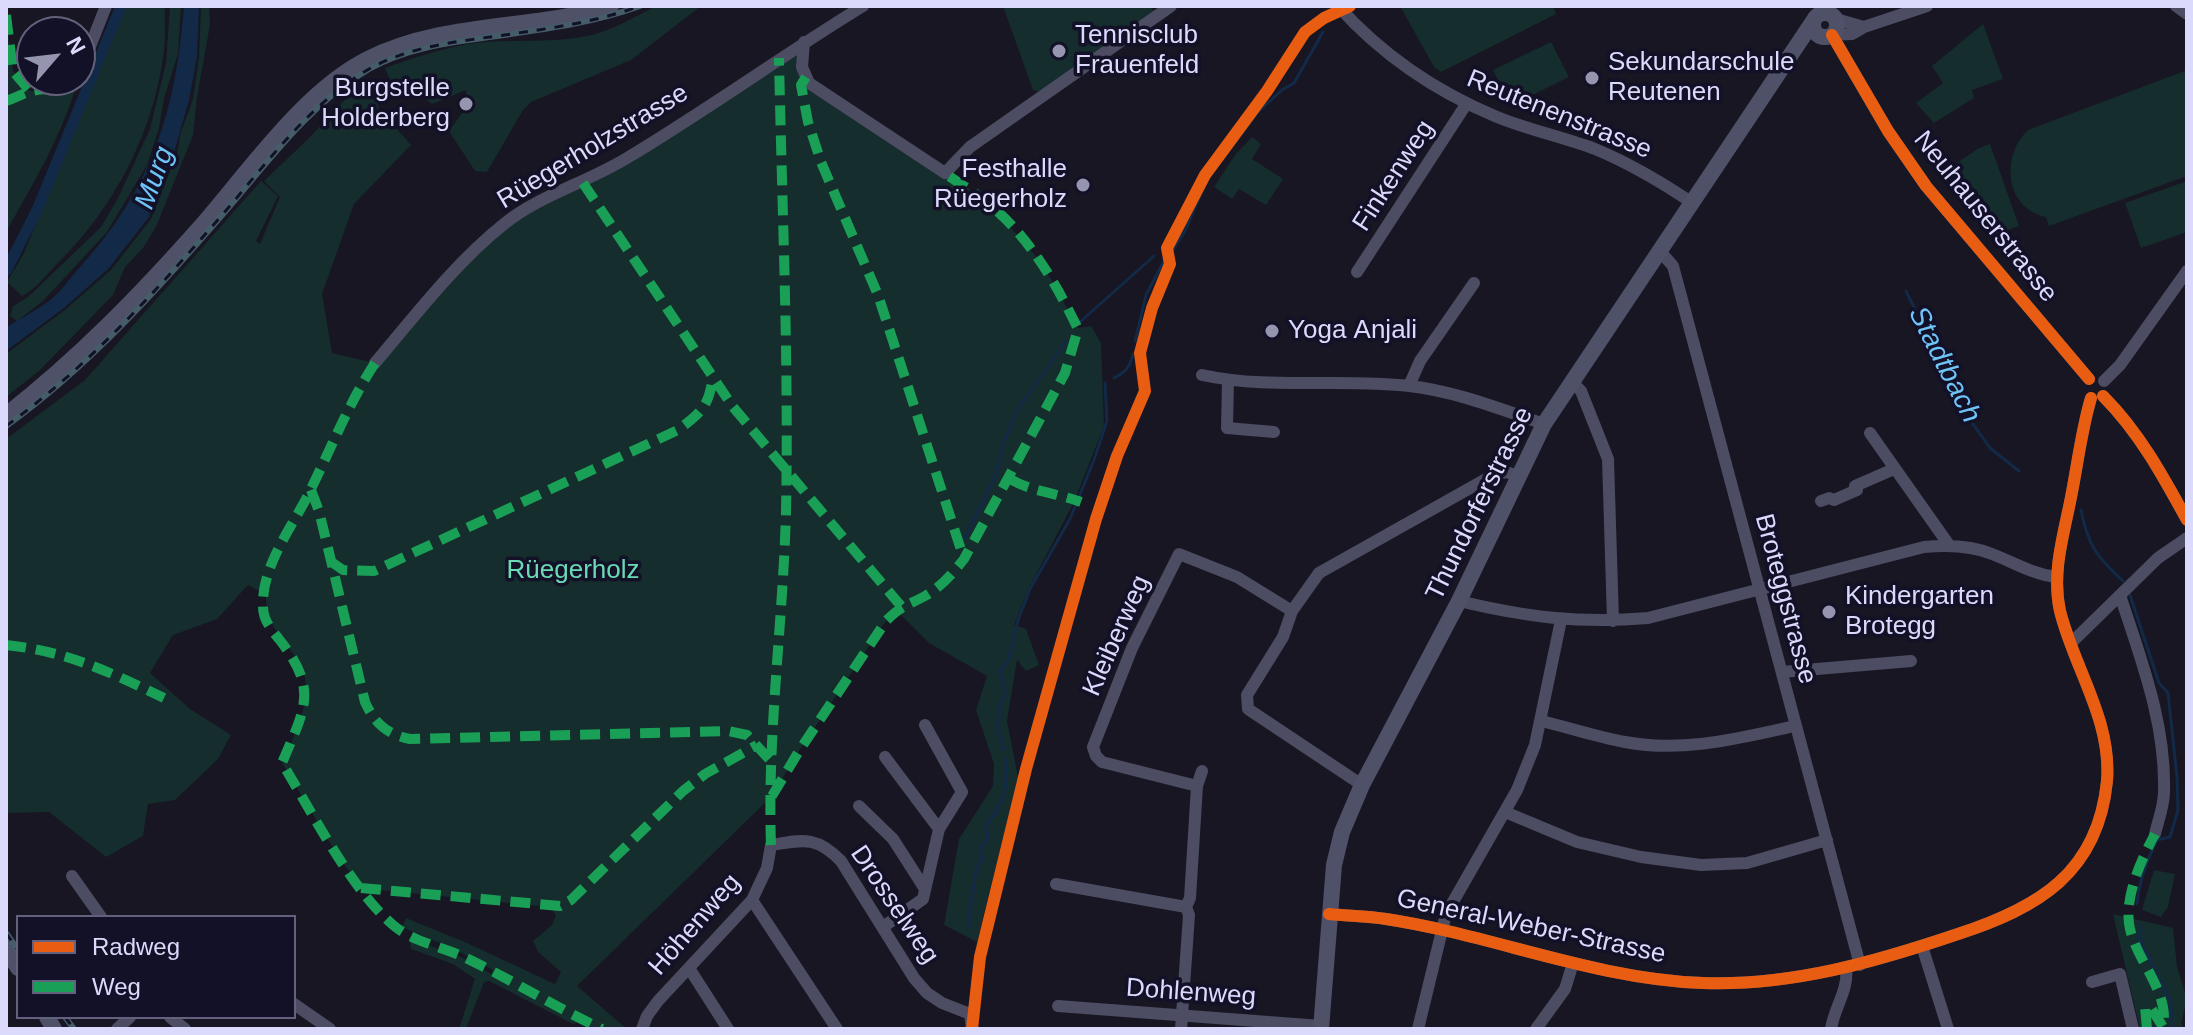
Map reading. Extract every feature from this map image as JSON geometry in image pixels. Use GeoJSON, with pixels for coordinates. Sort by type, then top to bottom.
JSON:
{"type":"FeatureCollection","features":[{"type":"Feature","properties":{"kind":"street"},"geometry":{"type":"LineString","coordinates":[[96,31],[106,6]]}},
{"type":"Feature","properties":{"kind":"street"},"geometry":{"type":"LineString","coordinates":[[6,415],[76,357],[119,316],[298,115],[345,73],[378,55],[415,42],[554,19],[611,6]]}},
{"type":"Feature","properties":{"kind":"street","name":"Rüegerholzstrasse"},"geometry":{"type":"LineString","coordinates":[[375,363],[438,289],[490,235],[508,221],[629,157],[863,6]]}},
{"type":"Feature","properties":{"kind":"street"},"geometry":{"type":"LineString","coordinates":[[804,42],[802,67],[809,83],[945,173],[970,147],[1171,6]]}},
{"type":"Feature","properties":{"kind":"street"},"geometry":{"type":"LineString","coordinates":[[1824,19],[1858,30],[1927,6]]}},
{"type":"Feature","properties":{"kind":"street"},"geometry":{"type":"LineString","coordinates":[[2176,6],[2187,14]]}},
{"type":"Feature","properties":{"kind":"street","name":"Reutenenstrasse"},"geometry":{"type":"LineString","coordinates":[[1344,8],[1396,59],[1435,87],[1526,127],[1603,153],[1644,172],[1691,202]]}},
{"type":"Feature","properties":{"kind":"street","name":"Thundorferstrasse"},"geometry":{"type":"LineString","coordinates":[[1321,1028],[1329,914],[1338,846],[1362,785],[1459,601],[1544,424],[1796,48],[1824,19]]}},
{"type":"Feature","properties":{"kind":"street","name":"Neuhauserstrasse"},"geometry":{"type":"LineString","coordinates":[[1824,19],[1888,131],[1926,186],[2089,379]]}},
{"type":"Feature","properties":{"kind":"street"},"geometry":{"type":"LineString","coordinates":[[1844,53],[1858,30]]}},
{"type":"Feature","properties":{"kind":"street","name":"Finkenweg"},"geometry":{"type":"LineString","coordinates":[[1357,272],[1467,103]]}},
{"type":"Feature","properties":{"kind":"street","name":"Broteggstrasse"},"geometry":{"type":"LineString","coordinates":[[1659,250],[1673,266],[1860,965]]}},
{"type":"Feature","properties":{"kind":"street"},"geometry":{"type":"LineString","coordinates":[[2104,381],[2120,365],[2187,271]]}},
{"type":"Feature","properties":{"kind":"street"},"geometry":{"type":"LineString","coordinates":[[1409,386],[1420,361],[1474,283]]}},
{"type":"Feature","properties":{"kind":"street"},"geometry":{"type":"LineString","coordinates":[[1202,375],[1228,381],[1280,385],[1347,383],[1409,386],[1469,400],[1544,424]]}},
{"type":"Feature","properties":{"kind":"street"},"geometry":{"type":"LineString","coordinates":[[2097,397],[2107,389],[2104,381],[2097,377],[2089,379],[2085,389],[2122,414],[2156,463],[2187,520]]}},
{"type":"Feature","properties":{"kind":"street"},"geometry":{"type":"LineString","coordinates":[[1228,381],[1227,428],[1274,432]]}},
{"type":"Feature","properties":{"kind":"street"},"geometry":{"type":"LineString","coordinates":[[1571,381],[1581,391],[1608,459],[1613,621]]}},
{"type":"Feature","properties":{"kind":"street","name":"General-Weber-Strasse"},"geometry":{"type":"LineString","coordinates":[[1329,914],[1382,918],[1573,963],[1703,983],[1770,980],[1846,969],[1983,926],[2028,907],[2051,891],[2064,877],[2090,840],[2106,790],[2107,753],[2101,722],[2059,608],[2056,577],[2097,397]]}},
{"type":"Feature","properties":{"kind":"street"},"geometry":{"type":"LineString","coordinates":[[1870,433],[1949,545]]}},
{"type":"Feature","properties":{"kind":"street"},"geometry":{"type":"LineString","coordinates":[[1821,501],[1851,493],[1857,490],[1855,486],[1894,469]]}},
{"type":"Feature","properties":{"kind":"street"},"geometry":{"type":"LineString","coordinates":[[1362,785],[1248,709],[1247,695],[1283,637],[1292,611],[1310,584],[1331,565],[1495,474],[1507,472],[1517,476]]}},
{"type":"Feature","properties":{"kind":"street"},"geometry":{"type":"LineString","coordinates":[[2071,643],[2158,558],[2187,538]]}},
{"type":"Feature","properties":{"kind":"street"},"geometry":{"type":"LineString","coordinates":[[1459,601],[1561,620],[1648,618],[1924,547],[1949,545],[1988,552],[2031,571],[2056,577]]}},
{"type":"Feature","properties":{"kind":"street","name":"Kleiberweg"},"geometry":{"type":"LineString","coordinates":[[1197,786],[1102,762],[1093,747],[1132,648],[1179,554],[1237,577],[1292,611]]}},
{"type":"Feature","properties":{"kind":"street"},"geometry":{"type":"LineString","coordinates":[[2120,595],[2155,700],[2161,732],[2165,795],[2155,834]]}},
{"type":"Feature","properties":{"kind":"street"},"geometry":{"type":"LineString","coordinates":[[1418,1029],[1446,914],[1526,770],[1542,721],[1561,620]]}},
{"type":"Feature","properties":{"kind":"street"},"geometry":{"type":"LineString","coordinates":[[1782,672],[1911,661]]}},
{"type":"Feature","properties":{"kind":"street"},"geometry":{"type":"LineString","coordinates":[[1542,721],[1627,743],[1678,746],[1724,742],[1795,726]]}},
{"type":"Feature","properties":{"kind":"street"},"geometry":{"type":"LineString","coordinates":[[883,927],[923,899],[939,829],[962,792],[925,725]]}},
{"type":"Feature","properties":{"kind":"street"},"geometry":{"type":"LineString","coordinates":[[885,757],[939,829]]}},
{"type":"Feature","properties":{"kind":"street"},"geometry":{"type":"LineString","coordinates":[[1181,1029],[1189,915],[1186,907],[1190,898],[1197,786],[1202,771]]}},
{"type":"Feature","properties":{"kind":"street"},"geometry":{"type":"LineString","coordinates":[[859,806],[893,839],[925,889]]}},
{"type":"Feature","properties":{"kind":"street"},"geometry":{"type":"LineString","coordinates":[[1505,812],[1577,842],[1641,857],[1701,865],[1747,863],[1827,840]]}},
{"type":"Feature","properties":{"kind":"street","name":"Drosselweg"},"geometry":{"type":"LineString","coordinates":[[771,845],[803,840],[817,842],[830,849],[841,861],[914,978],[927,993],[942,1003],[964,1010],[972,1024]]}},
{"type":"Feature","properties":{"kind":"street","name":"Höhenweg"},"geometry":{"type":"LineString","coordinates":[[642,1029],[658,1001],[752,900],[767,868],[771,845]]}},
{"type":"Feature","properties":{"kind":"street"},"geometry":{"type":"LineString","coordinates":[[72,876],[100,915]]}},
{"type":"Feature","properties":{"kind":"street"},"geometry":{"type":"LineString","coordinates":[[1056,884],[1186,907]]}},
{"type":"Feature","properties":{"kind":"street"},"geometry":{"type":"LineString","coordinates":[[752,900],[837,1029]]}},
{"type":"Feature","properties":{"kind":"street"},"geometry":{"type":"LineString","coordinates":[[1922,946],[1948,1029]]}},
{"type":"Feature","properties":{"kind":"street"},"geometry":{"type":"LineString","coordinates":[[1536,1029],[1565,989],[1573,963]]}},
{"type":"Feature","properties":{"kind":"street"},"geometry":{"type":"LineString","coordinates":[[689,968],[728,1029]]}},
{"type":"Feature","properties":{"kind":"street"},"geometry":{"type":"LineString","coordinates":[[1831,1029],[1846,985],[1846,969]]}},
{"type":"Feature","properties":{"kind":"street"},"geometry":{"type":"LineString","coordinates":[[2092,982],[2120,974],[2133,1029]]}},
{"type":"Feature","properties":{"kind":"street"},"geometry":{"type":"LineString","coordinates":[[296,1005],[330,1029]]}},
{"type":"Feature","properties":{"kind":"street","name":"Dohlenweg"},"geometry":{"type":"LineString","coordinates":[[1058,1006],[1321,1028]]}},
{"type":"Feature","properties":{"kind":"green space"},"geometry":{"type":"Polygon","coordinates":[[[126,6],[165,6],[165,44],[159,80],[152,109],[129,165],[79,241],[22,296],[7,282],[24,253],[89,96],[96,96],[96,79],[126,6]]]}},
{"type":"Feature","properties":{"kind":"green space"},"geometry":{"type":"Polygon","coordinates":[[[170,6],[181,6],[178,54],[147,165],[107,232],[43,301],[17,321],[10,316],[13,306],[28,297],[101,227],[118,198],[150,129],[166,63],[170,6]]]}},
{"type":"Feature","properties":{"kind":"green space"},"geometry":{"type":"Polygon","coordinates":[[[201,6],[209,6],[210,25],[193,135],[156,227],[143,248],[125,267],[113,295],[39,371],[6,397],[6,354],[111,270],[151,219],[178,150],[193,99],[201,6]]]}},
{"type":"Feature","properties":{"kind":"green space"},"geometry":{"type":"Polygon","coordinates":[[[656,6],[701,6],[631,60],[531,102],[523,110],[487,172],[475,171],[449,131],[468,105],[466,90],[432,104],[414,88],[394,89],[385,68],[469,44],[558,40],[596,34],[656,6]]]}},
{"type":"Feature","properties":{"kind":"green space","name":"Tennisclub Frauenfeld"},"geometry":{"type":"Polygon","coordinates":[[[1003,6],[1150,6],[1154,12],[1040,92],[1033,90],[1003,6]]]}},
{"type":"Feature","properties":{"kind":"green space"},"geometry":{"type":"Polygon","coordinates":[[[1400,6],[1553,6],[1556,14],[1441,72],[1434,67],[1400,6]]]}},
{"type":"Feature","properties":{"kind":"green space"},"geometry":{"type":"Polygon","coordinates":[[[6,15],[16,75],[16,96],[73,96],[56,139],[6,232],[6,15]]]}},
{"type":"Feature","properties":{"kind":"green space"},"geometry":{"type":"Polygon","coordinates":[[[1983,24],[2003,79],[1972,90],[1974,98],[1934,123],[1916,103],[1943,83],[1932,66],[1983,24]]]}},
{"type":"Feature","properties":{"kind":"green space","name":"Rüegerholz"},"geometry":{"type":"Polygon","coordinates":[[[804,42],[806,77],[989,203],[1042,263],[1078,328],[1091,326],[1101,343],[1104,426],[1074,502],[1028,590],[1014,625],[1026,629],[1039,665],[1026,671],[1017,660],[1007,721],[1018,777],[977,942],[944,925],[959,839],[993,786],[994,764],[976,710],[987,676],[929,643],[899,613],[886,621],[771,797],[577,986],[627,1029],[588,1029],[582,1021],[573,1024],[489,981],[484,982],[466,1029],[459,1029],[475,979],[453,964],[411,949],[409,938],[463,958],[491,974],[493,970],[402,927],[406,918],[555,984],[561,972],[539,953],[533,941],[552,925],[556,915],[549,907],[361,888],[336,853],[282,763],[302,716],[305,679],[301,667],[269,617],[266,595],[248,585],[217,619],[173,635],[150,673],[190,709],[231,735],[218,759],[175,800],[148,804],[143,836],[106,857],[49,812],[6,813],[6,439],[85,380],[261,181],[278,196],[256,241],[260,244],[280,197],[264,181],[356,88],[375,93],[379,109],[411,145],[354,204],[322,294],[332,353],[375,363],[490,235],[583,183],[804,42]]]}},
{"type":"Feature","properties":{"kind":"green space"},"geometry":{"type":"Polygon","coordinates":[[[1551,42],[1569,77],[1510,106],[1493,70],[1551,42]]]}},
{"type":"Feature","properties":{"kind":"green space"},"geometry":{"type":"Polygon","coordinates":[[[2187,70],[2187,176],[2049,226],[2046,217],[2032,212],[2022,203],[2011,180],[2011,166],[2019,141],[2028,130],[2187,70]]]}},
{"type":"Feature","properties":{"kind":"green space"},"geometry":{"type":"Polygon","coordinates":[[[1252,137],[1261,144],[1252,159],[1283,179],[1266,205],[1239,189],[1232,199],[1214,187],[1235,155],[1252,137]]]}},
{"type":"Feature","properties":{"kind":"green space"},"geometry":{"type":"Polygon","coordinates":[[[1990,144],[2019,226],[1994,235],[1946,170],[1990,144]]]}},
{"type":"Feature","properties":{"kind":"green space"},"geometry":{"type":"Polygon","coordinates":[[[2187,181],[2187,232],[2141,248],[2125,203],[2187,181]]]}},
{"type":"Feature","properties":{"kind":"green space"},"geometry":{"type":"Polygon","coordinates":[[[2154,870],[2175,874],[2168,907],[2161,917],[2142,910],[2154,870]]]}},
{"type":"Feature","properties":{"kind":"green space"},"geometry":{"type":"Polygon","coordinates":[[[2113,914],[2173,928],[2177,967],[2187,999],[2181,1023],[2184,1029],[2140,1029],[2113,914]]]}},
{"type":"Feature","properties":{"kind":"water","name":"Murg"},"geometry":{"type":"Polygon","coordinates":[[[184,6],[199,6],[197,57],[175,149],[149,217],[109,268],[64,308],[6,351],[6,327],[48,302],[61,290],[105,237],[143,177],[167,113],[175,80],[184,6]]]}},
{"type":"Feature","properties":{"kind":"waterway"},"geometry":{"type":"LineString","coordinates":[[6,271],[37,210],[121,6]]}},
{"type":"Feature","properties":{"kind":"waterway"},"geometry":{"type":"LineString","coordinates":[[1173,250],[1185,231],[1207,180],[1257,113],[1294,83],[1323,32]]}},
{"type":"Feature","properties":{"kind":"waterway"},"geometry":{"type":"LineString","coordinates":[[1080,322],[1154,256]]}},
{"type":"Feature","properties":{"kind":"waterway"},"geometry":{"type":"LineString","coordinates":[[1135,341],[1146,295],[1166,257]]}},
{"type":"Feature","properties":{"kind":"waterway","name":"Stadtbach"},"geometry":{"type":"LineString","coordinates":[[1906,291],[1968,417],[1990,448],[2019,471]]}},
{"type":"Feature","properties":{"kind":"waterway"},"geometry":{"type":"LineString","coordinates":[[965,538],[995,477],[1017,410],[1067,340]]}},
{"type":"Feature","properties":{"kind":"waterway"},"geometry":{"type":"LineString","coordinates":[[1114,378],[1127,369],[1133,354]]}},
{"type":"Feature","properties":{"kind":"waterway"},"geometry":{"type":"LineString","coordinates":[[1004,750],[997,726],[1005,690],[999,672],[1008,661],[1018,620],[1030,589],[1070,519],[1094,460],[1107,421],[1105,383]]}},
{"type":"Feature","properties":{"kind":"waterway","name":"Stadtbach"},"geometry":{"type":"LineString","coordinates":[[2081,510],[2095,550],[2123,581]]}},
{"type":"Feature","properties":{"kind":"waterway","name":"Stadtbach"},"geometry":{"type":"LineString","coordinates":[[2130,595],[2159,683],[2168,693],[2178,810],[2170,837],[2157,840],[2150,855],[2137,904]]}},
{"type":"Feature","properties":{"kind":"waterway"},"geometry":{"type":"LineString","coordinates":[[968,927],[976,870],[982,859],[980,849],[988,838],[986,825],[1004,795],[1006,759]]}},
{"type":"Feature","properties":{"kind":"waterway","name":"Stadtbach"},"geometry":{"type":"LineString","coordinates":[[2140,926],[2140,940],[2170,1000],[2173,1029]]}},
{"type":"Feature","properties":{"kind":"railway"},"geometry":{"type":"LineString","coordinates":[[6,426],[65,379],[147,299],[290,136],[347,83],[369,69],[415,50],[569,25],[640,6]]}},
{"type":"Feature","properties":{"kind":"railway"},"geometry":{"type":"LineString","coordinates":[[6,933],[16,947]]}},
{"type":"Feature","properties":{"kind":"railway"},"geometry":{"type":"LineString","coordinates":[[66,1019],[74,1029]]}},
{"type":"Feature","properties":{"kind":"marked path"},"geometry":{"type":"LineString","coordinates":[[6,15],[16,75]]}},
{"type":"Feature","properties":{"kind":"marked path"},"geometry":{"type":"LineString","coordinates":[[771,845],[771,762],[787,455],[779,58]]}},
{"type":"Feature","properties":{"kind":"marked path"},"geometry":{"type":"LineString","coordinates":[[806,77],[801,85],[808,122],[821,162],[878,295],[964,559]]}},
{"type":"Feature","properties":{"kind":"marked path"},"geometry":{"type":"LineString","coordinates":[[6,101],[19,96]]}},
{"type":"Feature","properties":{"kind":"marked path"},"geometry":{"type":"LineString","coordinates":[[772,796],[886,621],[936,588],[964,559],[1065,373],[1078,329],[1050,277],[1015,228],[981,198],[945,173]]}},
{"type":"Feature","properties":{"kind":"marked path"},"geometry":{"type":"LineString","coordinates":[[583,183],[733,407],[901,606]]}},
{"type":"Feature","properties":{"kind":"marked path"},"geometry":{"type":"LineString","coordinates":[[375,363],[267,576],[264,616],[292,657],[304,686],[302,713],[282,763],[347,870],[393,925],[410,936],[483,966],[602,1029]]}},
{"type":"Feature","properties":{"kind":"marked path"},"geometry":{"type":"LineString","coordinates":[[330,561],[343,570],[374,571],[678,430],[703,408],[713,376]]}},
{"type":"Feature","properties":{"kind":"marked path"},"geometry":{"type":"LineString","coordinates":[[1010,479],[1081,502]]}},
{"type":"Feature","properties":{"kind":"marked path"},"geometry":{"type":"LineString","coordinates":[[311,490],[319,511],[365,702],[373,716],[388,731],[410,739],[728,731],[747,735],[770,760]]}},
{"type":"Feature","properties":{"kind":"marked path"},"geometry":{"type":"LineString","coordinates":[[6,645],[68,658],[106,671],[164,698]]}},
{"type":"Feature","properties":{"kind":"marked path"},"geometry":{"type":"LineString","coordinates":[[361,888],[560,906],[571,900],[683,791],[705,774],[757,745]]}},
{"type":"Feature","properties":{"kind":"marked path"},"geometry":{"type":"LineString","coordinates":[[2147,1029],[2145,1007],[2151,1008],[2163,1027],[2162,1002],[2134,941],[2128,917],[2139,868],[2155,834]]}},
{"type":"Feature","properties":{"kind":"cycle path"},"geometry":{"type":"LineString","coordinates":[[972,1029],[980,957],[1026,769],[1096,519],[1117,456],[1145,391],[1140,353],[1152,308],[1170,264],[1167,248],[1205,175],[1267,91],[1305,32],[1324,18],[1350,6]]}},
{"type":"Feature","properties":{"kind":"cycle path"},"geometry":{"type":"LineString","coordinates":[[1832,35],[1888,131],[1926,186],[2089,379]]}},
{"type":"Feature","properties":{"kind":"cycle path"},"geometry":{"type":"LineString","coordinates":[[2103,396],[2139,439],[2187,520]]}},
{"type":"Feature","properties":{"kind":"cycle path"},"geometry":{"type":"LineString","coordinates":[[1329,914],[1426,926],[1622,974],[1662,980],[1736,983],[1801,976],[1896,954],[1987,924],[2038,898],[2077,863],[2091,840],[2101,813],[2107,781],[2104,737],[2091,694],[2066,632],[2057,581],[2060,551],[2091,398]]}},
{"type":"Feature","properties":{"kind":"place","name":"Tennisclub Frauenfeld"},"geometry":{"type":"Point","coordinates":[1059,51]}},
{"type":"Feature","properties":{"kind":"place","name":"Sekundarschule Reutenen"},"geometry":{"type":"Point","coordinates":[1592,78]}},
{"type":"Feature","properties":{"kind":"place","name":"Burgstelle Holderberg"},"geometry":{"type":"Point","coordinates":[466,104]}},
{"type":"Feature","properties":{"kind":"place","name":"Festhalle Rüegerholz"},"geometry":{"type":"Point","coordinates":[1083,185]}},
{"type":"Feature","properties":{"kind":"place","name":"Yoga Anjali"},"geometry":{"type":"Point","coordinates":[1272,331]}},
{"type":"Feature","properties":{"kind":"place","name":"Kindergarten Brotegg"},"geometry":{"type":"Point","coordinates":[1829,612]}}]}
